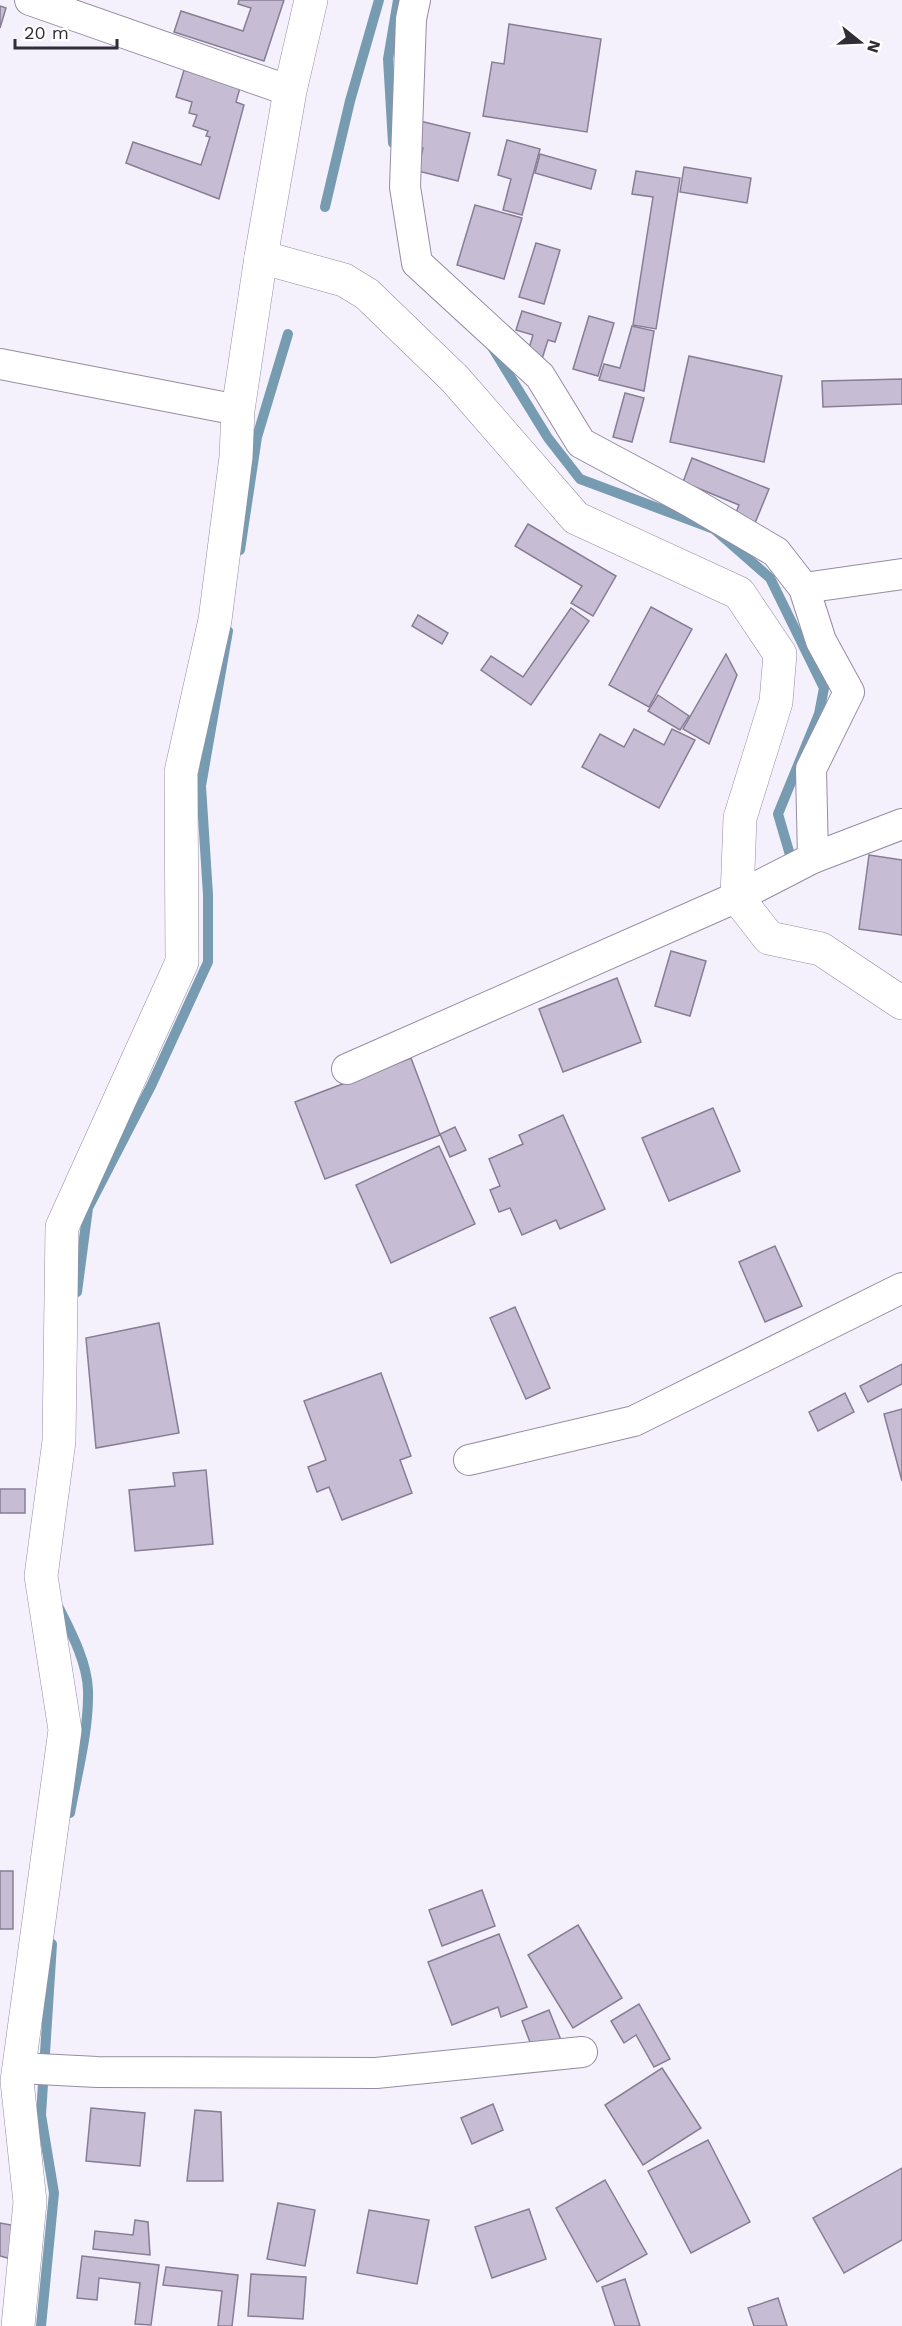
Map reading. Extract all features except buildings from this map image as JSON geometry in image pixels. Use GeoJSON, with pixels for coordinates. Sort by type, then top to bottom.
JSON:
{"type":"FeatureCollection","features":[{"type":"Feature","properties":{"kind":"street"},"geometry":{"type":"LineString","coordinates":[[30,0],[291,91]]}},
{"type":"Feature","properties":{"kind":"street"},"geometry":{"type":"LineString","coordinates":[[18,2326],[30,2202],[17,2081],[64,1730],[41,1576],[59,1441],[62,1227],[182,962],[181,772],[215,620],[236,457],[238,410],[261,257],[291,91],[311,0]]}},
{"type":"Feature","properties":{"kind":"street"},"geometry":{"type":"LineString","coordinates":[[415,0],[411,19],[405,187],[417,263],[540,376],[581,443],[691,502],[776,552],[804,588],[821,641],[849,692],[811,770],[813,858]]}},
{"type":"Feature","properties":{"kind":"street"},"geometry":{"type":"LineString","coordinates":[[261,257],[344,280],[367,294],[455,379],[576,518],[739,593],[780,654],[776,702],[740,818],[737,897],[769,938],[821,949],[902,1003]]}},
{"type":"Feature","properties":{"kind":"street"},"geometry":{"type":"LineString","coordinates":[[0,364],[238,410]]}},
{"type":"Feature","properties":{"kind":"street"},"geometry":{"type":"LineString","coordinates":[[804,588],[902,574]]}},
{"type":"Feature","properties":{"kind":"street"},"geometry":{"type":"LineString","coordinates":[[347,1069],[737,897],[813,858],[902,824]]}},
{"type":"Feature","properties":{"kind":"street"},"geometry":{"type":"LineString","coordinates":[[469,1460],[634,1420],[902,1288]]}},
{"type":"Feature","properties":{"kind":"street"},"geometry":{"type":"LineString","coordinates":[[20,2068],[97,2072],[376,2073],[582,2052]]}},
{"type":"Feature","properties":{"kind":"waterway"},"geometry":{"type":"LineString","coordinates":[[325,207],[350,101],[379,0]]}},
{"type":"Feature","properties":{"kind":"waterway"},"geometry":{"type":"LineString","coordinates":[[393,143],[388,59],[398,0]]}},
{"type":"Feature","properties":{"kind":"waterway"},"geometry":{"type":"LineString","coordinates":[[240,550],[257,437],[288,334]]}},
{"type":"Feature","properties":{"kind":"waterway"},"geometry":{"type":"LineString","coordinates":[[492,347],[548,438],[580,479],[714,529],[770,578],[824,688],[819,714],[778,814],[793,865]]}},
{"type":"Feature","properties":{"kind":"waterway"},"geometry":{"type":"LineString","coordinates":[[77,1292],[88,1208],[151,1086],[208,962],[208,895],[201,786],[228,631]]}},
{"type":"Feature","properties":{"kind":"waterway"},"geometry":{"type":"LineString","coordinates":[[59,1608],[82,1658],[88,1690],[85,1737],[70,1813]]}},
{"type":"Feature","properties":{"kind":"waterway"},"geometry":{"type":"LineString","coordinates":[[41,2326],[54,2193],[41,2115],[52,1944]]}}]}
